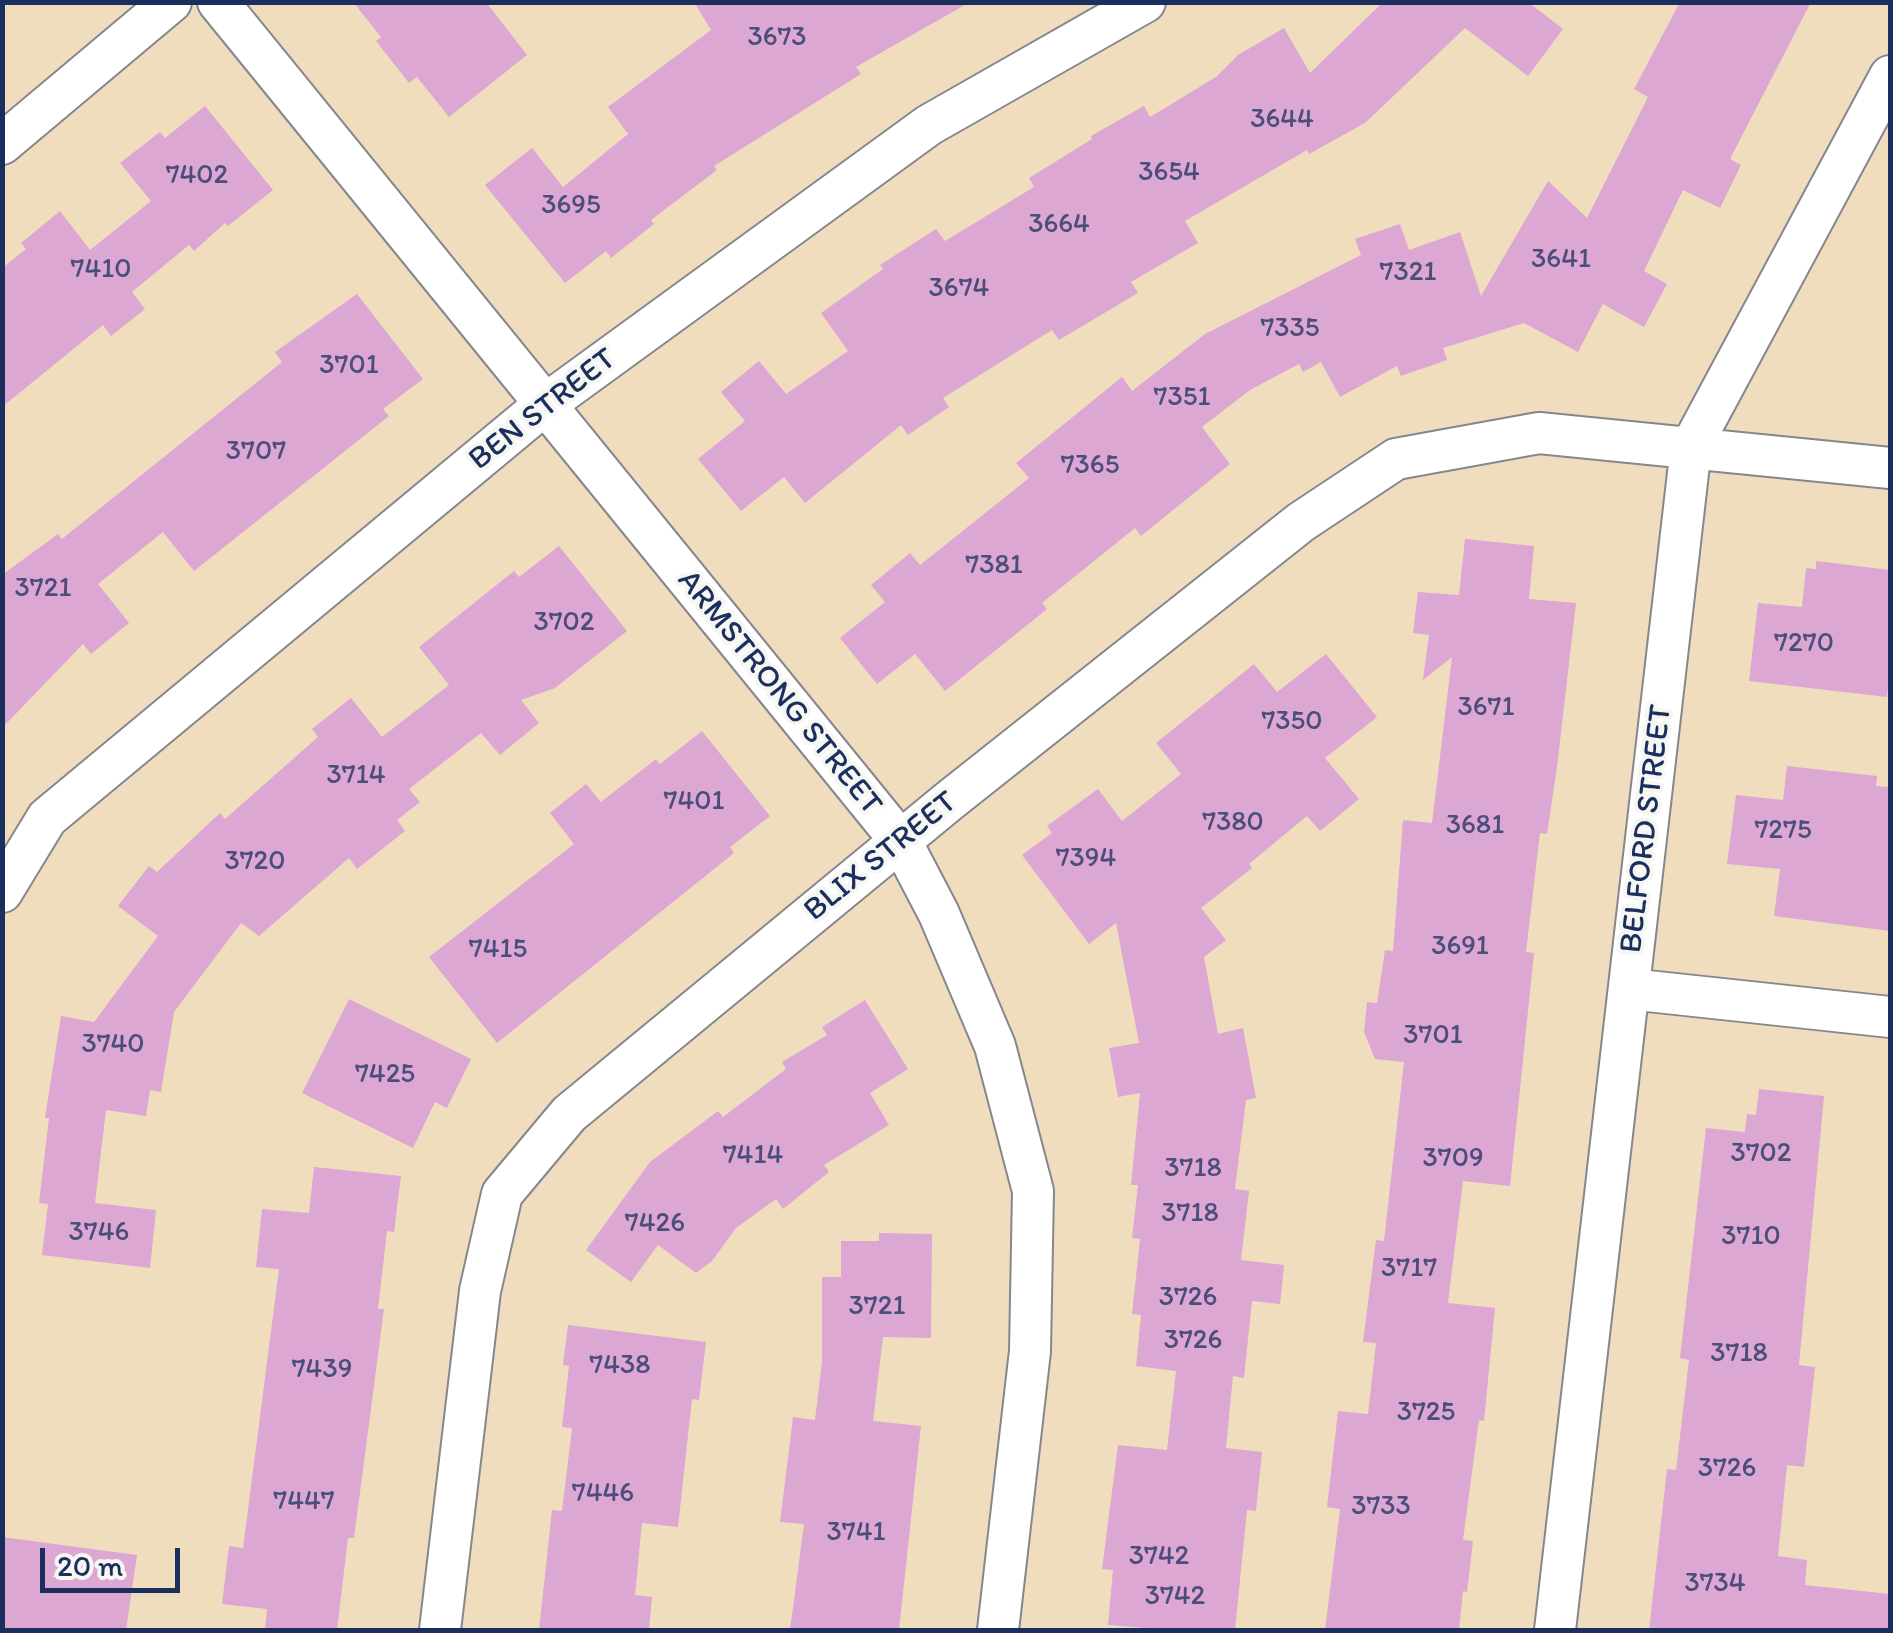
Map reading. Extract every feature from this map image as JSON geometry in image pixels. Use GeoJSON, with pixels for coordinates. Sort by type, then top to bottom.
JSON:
{"type":"FeatureCollection","features":[{"type":"Feature","properties":{"kind":"street"},"geometry":{"type":"LineString","coordinates":[[2,144],[171,2]]}},
{"type":"Feature","properties":{"kind":"street","name":"ARMSTRONG STREET"},"geometry":{"type":"LineString","coordinates":[[218,2],[902,843],[939,914],[995,1046],[1033,1192],[1030,1351],[998,1630]]}},
{"type":"Feature","properties":{"kind":"street","name":"BEN STREET"},"geometry":{"type":"LineString","coordinates":[[2,892],[47,818],[543,406],[929,125],[1145,2]]}},
{"type":"Feature","properties":{"kind":"street","name":"BELFORD STREET"},"geometry":{"type":"LineString","coordinates":[[1555,1630],[1691,447],[1890,76]]}},
{"type":"Feature","properties":{"kind":"street","name":"BLIX STREET"},"geometry":{"type":"LineString","coordinates":[[440,1630],[480,1291],[502,1194],[568,1114],[902,843],[948,801],[1301,522],[1396,459],[1539,433],[1890,468]]}},
{"type":"Feature","properties":{"kind":"street"},"geometry":{"type":"LineString","coordinates":[[1629,989],[1890,1017]]}},
{"type":"Feature","properties":{"kind":"building"},"geometry":{"type":"Polygon","coordinates":[[[353,2],[486,2],[527,55],[449,117],[417,77],[409,83],[376,41],[381,37],[353,2]]]}},
{"type":"Feature","properties":{"kind":"building"},"geometry":{"type":"Polygon","coordinates":[[[694,2],[970,2],[856,67],[861,74],[714,166],[717,170],[651,220],[654,224],[611,258],[606,251],[565,283],[485,185],[532,148],[563,187],[628,134],[608,107],[711,30],[694,2]]]}},
{"type":"Feature","properties":{"kind":"building"},"geometry":{"type":"Polygon","coordinates":[[[1383,2],[1528,2],[1563,29],[1528,76],[1465,28],[1365,123],[1309,154],[1307,150],[1185,221],[1198,243],[1131,282],[1138,293],[1059,340],[1052,330],[943,398],[949,407],[908,435],[901,425],[805,503],[784,477],[741,511],[698,459],[745,421],[721,392],[759,361],[786,394],[848,351],[821,313],[883,269],[880,265],[936,229],[945,241],[1034,187],[1029,178],[1092,139],[1091,136],[1144,106],[1150,117],[1216,77],[1238,55],[1284,28],[1310,73],[1383,2]]]}},
{"type":"Feature","properties":{"kind":"building"},"geometry":{"type":"Polygon","coordinates":[[[1680,2],[1811,2],[1730,159],[1741,165],[1720,208],[1683,190],[1644,271],[1667,284],[1644,327],[1603,304],[1578,352],[1524,323],[1443,348],[1447,360],[1401,376],[1397,366],[1340,397],[1321,362],[1303,372],[1299,364],[1250,390],[1202,427],[1230,464],[1141,536],[1135,528],[1042,603],[1047,609],[945,691],[915,654],[877,684],[840,638],[885,602],[871,585],[910,553],[920,565],[1029,478],[1016,463],[1122,377],[1132,391],[1205,334],[1361,255],[1355,239],[1400,224],[1409,250],[1460,232],[1481,296],[1548,181],[1587,218],[1648,97],[1634,89],[1680,2]]]}},
{"type":"Feature","properties":{"kind":"building"},"geometry":{"type":"Polygon","coordinates":[[[205,106],[273,190],[228,226],[225,223],[194,251],[189,245],[132,292],[145,309],[111,336],[103,325],[2,407],[2,268],[26,249],[21,243],[60,211],[90,250],[151,201],[120,163],[160,132],[165,138],[205,106]]]}},
{"type":"Feature","properties":{"kind":"building"},"geometry":{"type":"Polygon","coordinates":[[[357,294],[423,379],[383,409],[389,416],[194,571],[163,532],[98,584],[129,623],[91,654],[83,644],[2,728],[2,575],[58,534],[62,539],[282,362],[275,352],[357,294]]]}},
{"type":"Feature","properties":{"kind":"building"},"geometry":{"type":"Polygon","coordinates":[[[1465,539],[1534,546],[1529,599],[1576,603],[1557,767],[1547,834],[1540,833],[1526,952],[1534,953],[1510,1186],[1463,1181],[1448,1303],[1495,1308],[1484,1421],[1479,1420],[1463,1540],[1473,1541],[1467,1592],[1463,1591],[1459,1630],[1325,1630],[1340,1509],[1327,1507],[1338,1411],[1368,1414],[1376,1343],[1363,1342],[1376,1240],[1384,1241],[1404,1062],[1375,1059],[1364,1032],[1367,1002],[1377,1003],[1385,950],[1393,951],[1403,820],[1432,823],[1452,657],[1423,680],[1429,635],[1413,633],[1418,592],[1459,595],[1465,539]]]}},
{"type":"Feature","properties":{"kind":"building"},"geometry":{"type":"Polygon","coordinates":[[[559,546],[627,631],[555,688],[521,700],[539,723],[500,755],[481,733],[409,789],[420,802],[397,820],[405,831],[357,869],[349,858],[259,936],[241,923],[174,1012],[161,1092],[150,1090],[146,1116],[106,1110],[95,1203],[156,1210],[150,1268],[42,1255],[48,1204],[39,1203],[49,1118],[45,1118],[61,1016],[94,1022],[158,936],[118,906],[149,866],[157,872],[220,813],[225,819],[318,737],[312,729],[351,698],[382,737],[449,685],[419,647],[514,571],[519,577],[559,546]]]}},
{"type":"Feature","properties":{"kind":"building"},"geometry":{"type":"Polygon","coordinates":[[[1816,561],[1890,570],[1887,697],[1749,681],[1758,603],[1802,607],[1806,568],[1816,569],[1816,561]]]}},
{"type":"Feature","properties":{"kind":"building"},"geometry":{"type":"Polygon","coordinates":[[[1326,654],[1377,717],[1325,758],[1359,799],[1320,831],[1307,816],[1249,864],[1252,868],[1201,908],[1226,940],[1204,957],[1218,1034],[1243,1028],[1256,1098],[1246,1100],[1235,1189],[1249,1191],[1241,1260],[1284,1265],[1280,1304],[1252,1301],[1244,1378],[1233,1376],[1226,1448],[1262,1452],[1256,1511],[1247,1510],[1235,1630],[1108,1625],[1113,1570],[1102,1569],[1118,1445],[1167,1450],[1176,1371],[1136,1366],[1141,1315],[1132,1314],[1140,1239],[1132,1238],[1138,1185],[1131,1185],[1140,1093],[1118,1097],[1109,1048],[1139,1043],[1116,923],[1089,944],[1022,855],[1052,833],[1047,826],[1098,789],[1122,821],[1181,774],[1156,743],[1254,664],[1277,692],[1326,654]]]}},
{"type":"Feature","properties":{"kind":"building"},"geometry":{"type":"Polygon","coordinates":[[[702,731],[770,816],[730,847],[734,853],[497,1043],[429,957],[574,844],[550,813],[586,784],[601,802],[656,759],[660,764],[702,731]]]}},
{"type":"Feature","properties":{"kind":"building"},"geometry":{"type":"Polygon","coordinates":[[[1787,766],[1877,776],[1876,786],[1890,787],[1890,931],[1774,916],[1780,869],[1727,864],[1736,795],[1783,800],[1787,766]]]}},
{"type":"Feature","properties":{"kind":"building"},"geometry":{"type":"Polygon","coordinates":[[[349,999],[471,1059],[447,1108],[435,1102],[413,1148],[302,1093],[349,999]]]}},
{"type":"Feature","properties":{"kind":"building"},"geometry":{"type":"Polygon","coordinates":[[[865,1000],[908,1069],[870,1093],[889,1125],[824,1165],[829,1172],[783,1209],[776,1199],[736,1228],[712,1261],[696,1273],[658,1245],[631,1282],[586,1250],[650,1162],[718,1111],[723,1117],[786,1069],[782,1062],[827,1035],[822,1027],[865,1000]]]}},
{"type":"Feature","properties":{"kind":"building"},"geometry":{"type":"Polygon","coordinates":[[[1759,1089],[1824,1096],[1799,1365],[1815,1367],[1804,1467],[1787,1465],[1778,1556],[1807,1560],[1805,1585],[1890,1594],[1890,1630],[1649,1630],[1667,1469],[1676,1470],[1689,1360],[1680,1358],[1706,1128],[1745,1132],[1747,1114],[1756,1115],[1759,1089]]]}},
{"type":"Feature","properties":{"kind":"building"},"geometry":{"type":"Polygon","coordinates":[[[314,1167],[401,1176],[394,1232],[387,1231],[378,1309],[384,1309],[354,1538],[348,1538],[337,1630],[265,1630],[267,1609],[222,1604],[229,1546],[243,1548],[279,1269],[256,1267],[262,1209],[309,1213],[314,1167]]]}},
{"type":"Feature","properties":{"kind":"building"},"geometry":{"type":"Polygon","coordinates":[[[879,1233],[932,1234],[931,1338],[883,1337],[873,1421],[921,1426],[899,1630],[790,1630],[804,1524],[780,1522],[793,1417],[815,1420],[822,1362],[822,1277],[841,1277],[841,1241],[879,1241],[879,1233]]]}},
{"type":"Feature","properties":{"kind":"building"},"geometry":{"type":"Polygon","coordinates":[[[568,1325],[706,1342],[699,1400],[692,1399],[678,1527],[642,1523],[635,1595],[652,1597],[649,1630],[539,1630],[552,1510],[562,1511],[572,1428],[562,1427],[569,1366],[563,1365],[568,1325]]]}},
{"type":"Feature","properties":{"kind":"building"},"geometry":{"type":"Polygon","coordinates":[[[2,1537],[137,1555],[126,1630],[2,1630],[2,1537]]]}}]}
